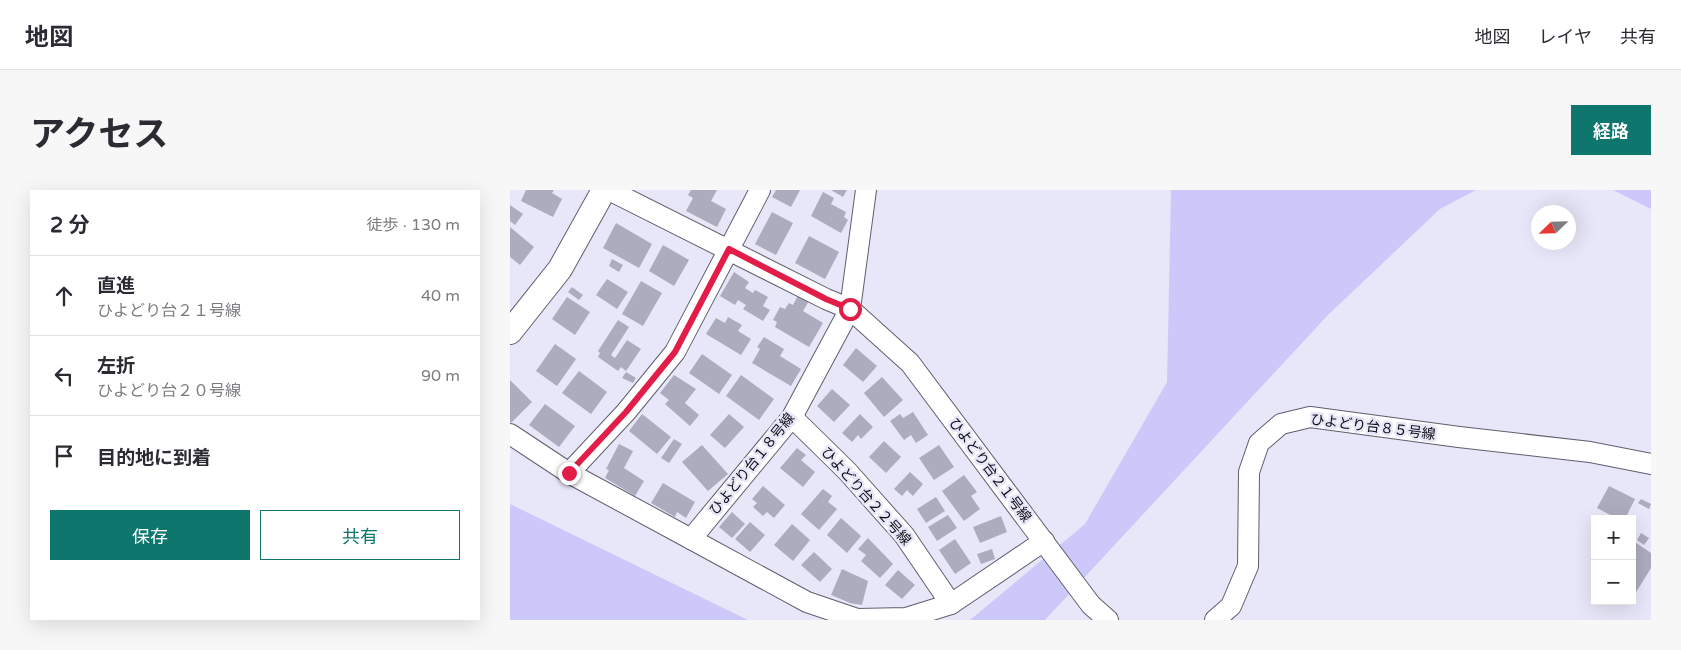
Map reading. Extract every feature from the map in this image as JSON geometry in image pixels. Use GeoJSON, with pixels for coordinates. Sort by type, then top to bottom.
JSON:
{"type":"FeatureCollection","features":[{"type":"Feature","properties":{"kind":"street"},"geometry":{"type":"LineString","coordinates":[[510,332],[560,268],[604,190]]}},
{"type":"Feature","properties":{"kind":"street","name":"ひよどり台２１号線"},"geometry":{"type":"LineString","coordinates":[[609,190],[826,299],[850,309],[910,363],[1044,541]]}},
{"type":"Feature","properties":{"kind":"street"},"geometry":{"type":"LineString","coordinates":[[569,473],[626,412],[675,352],[760,190]]}},
{"type":"Feature","properties":{"kind":"street","name":"ひよどり台１８号線"},"geometry":{"type":"LineString","coordinates":[[691,538],[792,417],[850,309],[866,190]]}},
{"type":"Feature","properties":{"kind":"street","name":"ひよどり台８５号線"},"geometry":{"type":"LineString","coordinates":[[1215,620],[1232,606],[1248,566],[1249,472],[1259,443],[1281,424],[1310,416],[1459,437],[1590,452],[1651,464]]}},
{"type":"Feature","properties":{"kind":"street","name":"ひよどり台２２号線"},"geometry":{"type":"LineString","coordinates":[[792,417],[847,471],[904,535],[951,604]]}},
{"type":"Feature","properties":{"kind":"street"},"geometry":{"type":"LineString","coordinates":[[510,434],[569,473],[807,602],[857,619],[906,618],[951,604],[1044,541],[1091,605],[1108,620]]}},
{"type":"Feature","properties":{"kind":"shaded area"},"geometry":{"type":"Polygon","coordinates":[[[1171,190],[1476,190],[1440,209],[1328,315],[1045,620],[970,620],[1085,524],[1167,382],[1171,190]]]}},
{"type":"Feature","properties":{"kind":"shaded area"},"geometry":{"type":"Polygon","coordinates":[[[1613,190],[1651,190],[1651,209],[1613,190]]]}},
{"type":"Feature","properties":{"kind":"shaded area"},"geometry":{"type":"Polygon","coordinates":[[[510,504],[748,620],[510,620],[510,504]]]}},
{"type":"Feature","properties":{"kind":"building"},"geometry":{"type":"Polygon","coordinates":[[[526,190],[554,190],[552,193],[562,199],[553,217],[521,201],[526,190]]]}},
{"type":"Feature","properties":{"kind":"building"},"geometry":{"type":"Polygon","coordinates":[[[691,190],[717,190],[711,201],[726,209],[717,227],[686,211],[693,198],[688,195],[691,190]]]}},
{"type":"Feature","properties":{"kind":"building"},"geometry":{"type":"Polygon","coordinates":[[[776,190],[800,190],[791,207],[772,197],[776,190]]]}},
{"type":"Feature","properties":{"kind":"building"},"geometry":{"type":"Polygon","coordinates":[[[831,190],[847,190],[843,197],[831,190]]]}},
{"type":"Feature","properties":{"kind":"building"},"geometry":{"type":"Polygon","coordinates":[[[823,192],[834,198],[831,204],[846,212],[844,217],[848,220],[841,233],[811,216],[823,192]]]}},
{"type":"Feature","properties":{"kind":"building"},"geometry":{"type":"Polygon","coordinates":[[[510,205],[523,214],[515,225],[510,221],[510,205]]]}},
{"type":"Feature","properties":{"kind":"building"},"geometry":{"type":"Polygon","coordinates":[[[772,212],[793,223],[776,255],[755,244],[772,212]]]}},
{"type":"Feature","properties":{"kind":"building"},"geometry":{"type":"Polygon","coordinates":[[[616,223],[652,244],[639,268],[603,248],[616,223]]]}},
{"type":"Feature","properties":{"kind":"building"},"geometry":{"type":"Polygon","coordinates":[[[510,227],[534,247],[520,265],[510,257],[510,227]]]}},
{"type":"Feature","properties":{"kind":"building"},"geometry":{"type":"Polygon","coordinates":[[[809,236],[839,252],[825,279],[795,263],[809,236]]]}},
{"type":"Feature","properties":{"kind":"building"},"geometry":{"type":"Polygon","coordinates":[[[663,245],[689,260],[674,286],[649,271],[663,245]]]}},
{"type":"Feature","properties":{"kind":"building"},"geometry":{"type":"Polygon","coordinates":[[[612,259],[623,265],[619,272],[609,266],[612,259]]]}},
{"type":"Feature","properties":{"kind":"building"},"geometry":{"type":"Polygon","coordinates":[[[734,272],[749,282],[745,288],[753,293],[755,290],[768,297],[763,306],[770,310],[763,321],[743,309],[746,305],[738,300],[735,305],[720,296],[734,272]]]}},
{"type":"Feature","properties":{"kind":"building"},"geometry":{"type":"Polygon","coordinates":[[[607,279],[628,292],[617,309],[596,295],[607,279]]]}},
{"type":"Feature","properties":{"kind":"building"},"geometry":{"type":"Polygon","coordinates":[[[641,281],[662,293],[643,326],[622,314],[641,281]]]}},
{"type":"Feature","properties":{"kind":"building"},"geometry":{"type":"Polygon","coordinates":[[[572,287],[583,295],[579,300],[568,292],[572,287]]]}},
{"type":"Feature","properties":{"kind":"building"},"geometry":{"type":"Polygon","coordinates":[[[798,295],[809,301],[803,311],[823,323],[809,347],[775,327],[777,322],[773,320],[780,307],[785,309],[789,303],[793,305],[798,295]]]}},
{"type":"Feature","properties":{"kind":"building"},"geometry":{"type":"Polygon","coordinates":[[[567,297],[590,312],[575,335],[552,319],[567,297]]]}},
{"type":"Feature","properties":{"kind":"building"},"geometry":{"type":"Polygon","coordinates":[[[728,317],[742,325],[738,331],[751,339],[741,355],[706,334],[716,318],[725,323],[728,317]]]}},
{"type":"Feature","properties":{"kind":"building"},"geometry":{"type":"Polygon","coordinates":[[[618,320],[629,327],[611,355],[615,358],[627,340],[641,349],[626,371],[621,367],[618,371],[598,357],[600,353],[598,351],[618,320]]]}},
{"type":"Feature","properties":{"kind":"building"},"geometry":{"type":"Polygon","coordinates":[[[764,337],[784,349],[780,356],[801,369],[791,386],[752,363],[760,349],[757,347],[764,337]]]}},
{"type":"Feature","properties":{"kind":"building"},"geometry":{"type":"Polygon","coordinates":[[[555,344],[576,359],[557,386],[536,371],[555,344]]]}},
{"type":"Feature","properties":{"kind":"building"},"geometry":{"type":"Polygon","coordinates":[[[856,348],[877,366],[863,382],[843,365],[856,348]]]}},
{"type":"Feature","properties":{"kind":"building"},"geometry":{"type":"Polygon","coordinates":[[[702,354],[732,375],[719,394],[689,373],[702,354]]]}},
{"type":"Feature","properties":{"kind":"building"},"geometry":{"type":"Polygon","coordinates":[[[579,371],[607,392],[591,414],[562,393],[579,371]]]}},
{"type":"Feature","properties":{"kind":"building"},"geometry":{"type":"Polygon","coordinates":[[[626,372],[636,378],[633,383],[622,378],[626,372]]]}},
{"type":"Feature","properties":{"kind":"building"},"geometry":{"type":"Polygon","coordinates":[[[674,375],[696,389],[685,403],[699,415],[690,426],[665,404],[669,400],[660,393],[674,375]]]}},
{"type":"Feature","properties":{"kind":"building"},"geometry":{"type":"Polygon","coordinates":[[[741,375],[774,399],[759,420],[726,396],[741,375]]]}},
{"type":"Feature","properties":{"kind":"building"},"geometry":{"type":"Polygon","coordinates":[[[882,377],[903,400],[884,417],[864,393],[882,377]]]}},
{"type":"Feature","properties":{"kind":"building"},"geometry":{"type":"Polygon","coordinates":[[[510,380],[532,402],[511,423],[510,421],[510,380]]]}},
{"type":"Feature","properties":{"kind":"building"},"geometry":{"type":"Polygon","coordinates":[[[832,389],[850,405],[834,422],[817,406],[832,389]]]}},
{"type":"Feature","properties":{"kind":"building"},"geometry":{"type":"Polygon","coordinates":[[[545,404],[575,426],[559,447],[529,425],[545,404]]]}},
{"type":"Feature","properties":{"kind":"building"},"geometry":{"type":"Polygon","coordinates":[[[913,412],[928,435],[916,443],[911,435],[904,440],[890,421],[900,414],[903,418],[913,412]]]}},
{"type":"Feature","properties":{"kind":"building"},"geometry":{"type":"Polygon","coordinates":[[[642,414],[671,437],[657,454],[629,431],[642,414]]]}},
{"type":"Feature","properties":{"kind":"building"},"geometry":{"type":"Polygon","coordinates":[[[729,414],[744,427],[725,448],[710,435],[729,414]]]}},
{"type":"Feature","properties":{"kind":"building"},"geometry":{"type":"Polygon","coordinates":[[[860,414],[873,427],[861,439],[858,435],[852,442],[842,433],[860,414]]]}},
{"type":"Feature","properties":{"kind":"building"},"geometry":{"type":"Polygon","coordinates":[[[674,439],[682,444],[669,463],[661,458],[674,439]]]}},
{"type":"Feature","properties":{"kind":"building"},"geometry":{"type":"Polygon","coordinates":[[[884,441],[901,457],[886,473],[869,457],[884,441]]]}},
{"type":"Feature","properties":{"kind":"building"},"geometry":{"type":"Polygon","coordinates":[[[619,444],[633,451],[624,468],[644,481],[635,496],[605,478],[609,470],[606,469],[619,444]]]}},
{"type":"Feature","properties":{"kind":"building"},"geometry":{"type":"Polygon","coordinates":[[[702,445],[728,474],[708,491],[682,462],[702,445]]]}},
{"type":"Feature","properties":{"kind":"building"},"geometry":{"type":"Polygon","coordinates":[[[939,445],[954,467],[934,480],[919,458],[939,445]]]}},
{"type":"Feature","properties":{"kind":"building"},"geometry":{"type":"Polygon","coordinates":[[[797,448],[806,455],[801,460],[815,472],[803,487],[780,468],[797,448]]]}},
{"type":"Feature","properties":{"kind":"building"},"geometry":{"type":"Polygon","coordinates":[[[910,472],[923,484],[913,496],[907,490],[902,496],[894,489],[910,472]]]}},
{"type":"Feature","properties":{"kind":"building"},"geometry":{"type":"Polygon","coordinates":[[[964,475],[977,492],[971,496],[980,509],[964,521],[942,491],[964,475]]]}},
{"type":"Feature","properties":{"kind":"building"},"geometry":{"type":"Polygon","coordinates":[[[663,483],[695,502],[686,518],[677,512],[675,517],[651,503],[663,483]]]}},
{"type":"Feature","properties":{"kind":"building"},"geometry":{"type":"Polygon","coordinates":[[[763,486],[785,505],[774,518],[767,512],[763,516],[753,507],[757,503],[752,499],[763,486]]]}},
{"type":"Feature","properties":{"kind":"building"},"geometry":{"type":"Polygon","coordinates":[[[1609,486],[1635,499],[1627,515],[1610,515],[1597,508],[1609,486]]]}},
{"type":"Feature","properties":{"kind":"building"},"geometry":{"type":"Polygon","coordinates":[[[823,489],[832,496],[828,502],[837,509],[819,530],[801,514],[823,489]]]}},
{"type":"Feature","properties":{"kind":"building"},"geometry":{"type":"Polygon","coordinates":[[[936,497],[945,511],[926,523],[917,509],[936,497]]]}},
{"type":"Feature","properties":{"kind":"building"},"geometry":{"type":"Polygon","coordinates":[[[1641,499],[1651,504],[1649,509],[1638,503],[1641,499]]]}},
{"type":"Feature","properties":{"kind":"building"},"geometry":{"type":"Polygon","coordinates":[[[732,512],[745,524],[732,538],[719,527],[732,512]]]}},
{"type":"Feature","properties":{"kind":"building"},"geometry":{"type":"Polygon","coordinates":[[[948,515],[957,528],[937,541],[928,527],[948,515]]]}},
{"type":"Feature","properties":{"kind":"building"},"geometry":{"type":"Polygon","coordinates":[[[1001,516],[1007,532],[980,543],[973,527],[1001,516]]]}},
{"type":"Feature","properties":{"kind":"building"},"geometry":{"type":"Polygon","coordinates":[[[841,518],[861,536],[847,553],[827,535],[841,518]]]}},
{"type":"Feature","properties":{"kind":"building"},"geometry":{"type":"Polygon","coordinates":[[[750,522],[765,535],[750,552],[735,539],[750,522]]]}},
{"type":"Feature","properties":{"kind":"building"},"geometry":{"type":"Polygon","coordinates":[[[792,524],[810,540],[793,561],[774,545],[792,524]]]}},
{"type":"Feature","properties":{"kind":"building"},"geometry":{"type":"Polygon","coordinates":[[[1641,533],[1649,538],[1644,545],[1637,540],[1641,533]]]}},
{"type":"Feature","properties":{"kind":"building"},"geometry":{"type":"Polygon","coordinates":[[[868,538],[893,564],[880,578],[861,561],[866,555],[858,549],[868,538]]]}},
{"type":"Feature","properties":{"kind":"building"},"geometry":{"type":"Polygon","coordinates":[[[955,539],[971,563],[955,574],[939,550],[955,539]]]}},
{"type":"Feature","properties":{"kind":"building"},"geometry":{"type":"Polygon","coordinates":[[[1636,543],[1651,553],[1651,568],[1636,592],[1636,543]]]}},
{"type":"Feature","properties":{"kind":"building"},"geometry":{"type":"Polygon","coordinates":[[[992,549],[995,559],[981,564],[977,554],[992,549]]]}},
{"type":"Feature","properties":{"kind":"building"},"geometry":{"type":"Polygon","coordinates":[[[814,552],[832,569],[820,582],[801,565],[814,552]]]}},
{"type":"Feature","properties":{"kind":"building"},"geometry":{"type":"Polygon","coordinates":[[[842,569],[868,581],[862,605],[850,603],[831,595],[842,569]]]}},
{"type":"Feature","properties":{"kind":"building"},"geometry":{"type":"Polygon","coordinates":[[[898,570],[915,585],[902,599],[885,585],[898,570]]]}},
{"type":"Feature","properties":{"kind":"route"},"geometry":{"type":"LineString","coordinates":[[569,473],[626,412],[675,352],[729,249],[826,299],[850,309]]}}]}
